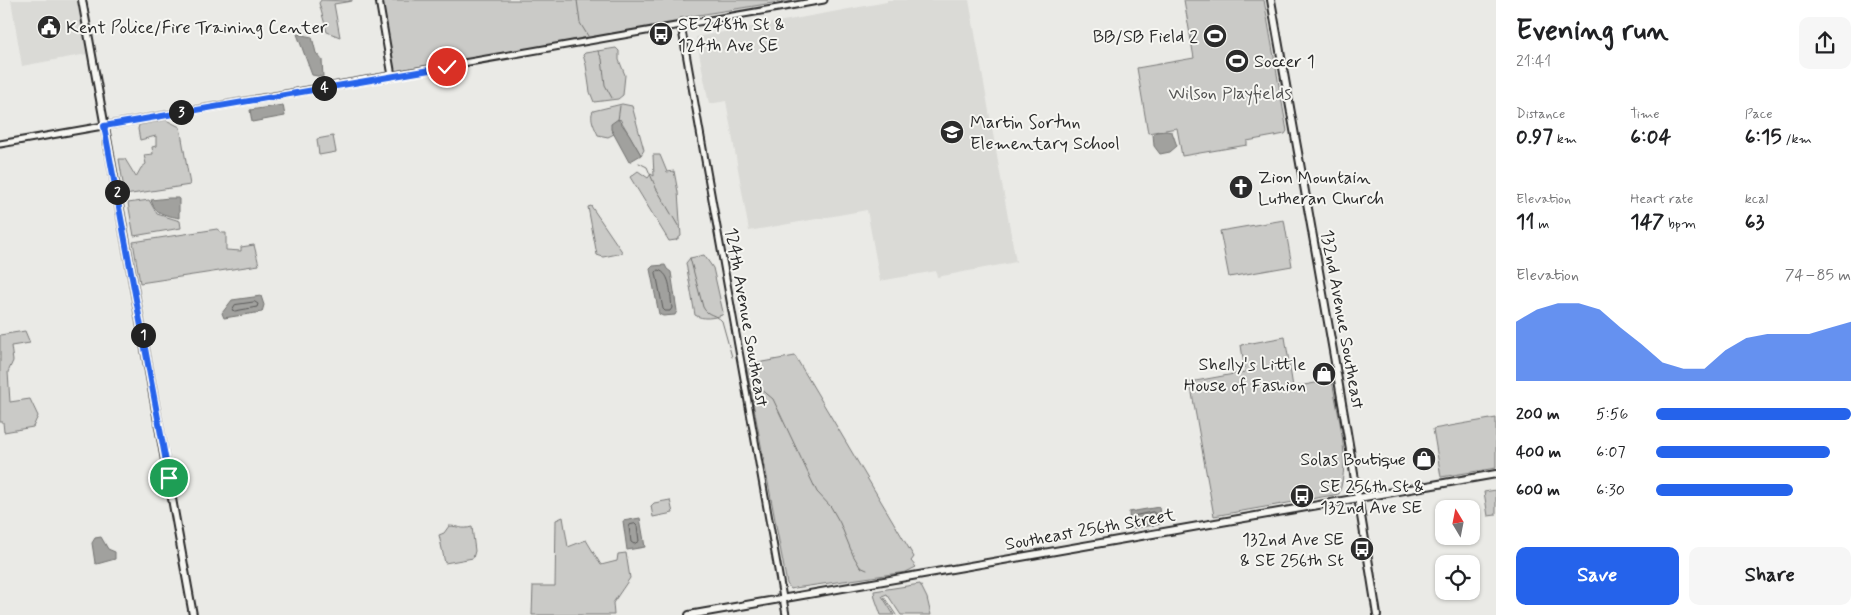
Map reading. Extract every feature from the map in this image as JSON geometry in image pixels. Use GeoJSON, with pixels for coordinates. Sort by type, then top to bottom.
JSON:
{"type":"FeatureCollection","features":[{"type":"Feature","properties":{"kind":"main road"},"geometry":{"type":"LineString","coordinates":[[82,0],[193,615]]}},
{"type":"Feature","properties":{"kind":"main road","name":"132nd Avenue Southeast"},"geometry":{"type":"LineString","coordinates":[[1271,0],[1359,497],[1377,615]]}},
{"type":"Feature","properties":{"kind":"main road","name":"Southeast 256th Street"},"geometry":{"type":"LineString","coordinates":[[689,615],[1496,474]]}},
{"type":"Feature","properties":{"kind":"street"},"geometry":{"type":"LineString","coordinates":[[379,0],[392,76]]}},
{"type":"Feature","properties":{"kind":"street"},"geometry":{"type":"LineString","coordinates":[[0,144],[824,0]]}},
{"type":"Feature","properties":{"kind":"street","name":"124th Avenue Southeast"},"geometry":{"type":"LineString","coordinates":[[681,25],[786,615]]}},
{"type":"Feature","properties":{"kind":"shaded area","name":"Kent Police/Fire Training Center"},"geometry":{"type":"Polygon","coordinates":[[[11,0],[77,0],[87,54],[22,66],[11,0]]]}},
{"type":"Feature","properties":{"kind":"shaded area"},"geometry":{"type":"Polygon","coordinates":[[[887,0],[969,0],[1016,262],[937,277],[936,271],[880,281],[867,210],[749,231],[726,101],[709,104],[696,37],[887,2],[887,0]]]}},
{"type":"Feature","properties":{"kind":"green space"},"geometry":{"type":"Polygon","coordinates":[[[321,0],[352,0],[352,1],[334,4],[340,37],[327,32],[319,3],[321,0]]]}},
{"type":"Feature","properties":{"kind":"green space"},"geometry":{"type":"Polygon","coordinates":[[[379,0],[791,0],[680,18],[681,25],[392,76],[379,0]]]}},
{"type":"Feature","properties":{"kind":"green space","name":"Wilson Playfields"},"geometry":{"type":"Polygon","coordinates":[[[1184,0],[1264,0],[1287,131],[1285,134],[1247,141],[1247,145],[1182,156],[1177,128],[1148,133],[1137,68],[1194,58],[1184,0]]]}},
{"type":"Feature","properties":{"kind":"green space"},"geometry":{"type":"Polygon","coordinates":[[[616,48],[619,51],[619,60],[625,75],[623,95],[618,99],[594,102],[590,92],[583,55],[585,53],[616,48]]]}},
{"type":"Feature","properties":{"kind":"green space"},"geometry":{"type":"Polygon","coordinates":[[[622,104],[632,106],[644,150],[641,155],[620,119],[611,129],[614,134],[608,137],[598,135],[594,126],[592,120],[593,111],[622,104]]]}},
{"type":"Feature","properties":{"kind":"green space"},"geometry":{"type":"Polygon","coordinates":[[[166,120],[180,127],[190,185],[125,195],[119,159],[125,159],[136,177],[141,168],[146,164],[144,155],[153,154],[152,147],[156,146],[156,136],[140,140],[139,125],[166,120]]]}},
{"type":"Feature","properties":{"kind":"green space"},"geometry":{"type":"Polygon","coordinates":[[[333,136],[336,152],[319,155],[317,139],[333,136]]]}},
{"type":"Feature","properties":{"kind":"green space"},"geometry":{"type":"Polygon","coordinates":[[[653,155],[660,155],[667,172],[674,171],[678,192],[681,236],[676,240],[669,241],[630,177],[638,171],[648,178],[651,174],[654,176],[653,155]]]}},
{"type":"Feature","properties":{"kind":"green space"},"geometry":{"type":"Polygon","coordinates":[[[149,200],[157,214],[180,221],[181,228],[134,236],[128,203],[149,200]]]}},
{"type":"Feature","properties":{"kind":"green space"},"geometry":{"type":"Polygon","coordinates":[[[591,206],[623,253],[603,257],[597,255],[588,207],[591,206]]]}},
{"type":"Feature","properties":{"kind":"green space"},"geometry":{"type":"Polygon","coordinates":[[[1284,220],[1292,266],[1229,277],[1220,231],[1284,220]]]}},
{"type":"Feature","properties":{"kind":"green space"},"geometry":{"type":"Polygon","coordinates":[[[217,229],[222,233],[226,233],[226,250],[241,251],[241,247],[254,245],[259,265],[140,283],[133,242],[217,229]]]}},
{"type":"Feature","properties":{"kind":"green space"},"geometry":{"type":"Polygon","coordinates":[[[704,255],[713,268],[723,312],[722,315],[716,317],[701,318],[695,315],[686,263],[690,258],[704,255]]]}},
{"type":"Feature","properties":{"kind":"green space"},"geometry":{"type":"Polygon","coordinates":[[[25,331],[30,343],[11,346],[13,361],[8,372],[10,402],[30,399],[38,416],[33,427],[4,432],[3,422],[0,422],[0,335],[25,331]]]}},
{"type":"Feature","properties":{"kind":"green space"},"geometry":{"type":"Polygon","coordinates":[[[1285,337],[1293,387],[1332,380],[1344,452],[1344,466],[1339,494],[1214,516],[1190,382],[1245,372],[1241,345],[1285,337]]]}},
{"type":"Feature","properties":{"kind":"green space"},"geometry":{"type":"Polygon","coordinates":[[[795,356],[914,557],[911,561],[916,567],[906,572],[791,589],[787,584],[746,365],[795,356]]]}},
{"type":"Feature","properties":{"kind":"green space"},"geometry":{"type":"Polygon","coordinates":[[[1496,418],[1496,468],[1441,477],[1433,429],[1496,418]]]}},
{"type":"Feature","properties":{"kind":"green space"},"geometry":{"type":"Polygon","coordinates":[[[1496,490],[1496,515],[1488,516],[1484,492],[1496,490]]]}},
{"type":"Feature","properties":{"kind":"green space"},"geometry":{"type":"Polygon","coordinates":[[[670,500],[673,513],[653,517],[651,506],[654,503],[670,500]]]}},
{"type":"Feature","properties":{"kind":"green space"},"geometry":{"type":"Polygon","coordinates":[[[563,517],[568,547],[586,540],[601,565],[617,561],[618,554],[626,553],[630,578],[613,603],[614,615],[532,615],[533,586],[555,586],[556,520],[563,517]]]}},
{"type":"Feature","properties":{"kind":"green space"},"geometry":{"type":"Polygon","coordinates":[[[449,526],[472,527],[475,551],[473,558],[445,563],[439,535],[444,533],[449,526]]]}},
{"type":"Feature","properties":{"kind":"green space"},"geometry":{"type":"Polygon","coordinates":[[[920,584],[927,598],[931,615],[901,615],[887,594],[882,596],[894,615],[881,615],[874,591],[920,584]]]}},
{"type":"Feature","properties":{"kind":"water"},"geometry":{"type":"Polygon","coordinates":[[[297,34],[312,37],[316,53],[322,60],[323,77],[312,75],[297,34]]]}},
{"type":"Feature","properties":{"kind":"water"},"geometry":{"type":"Polygon","coordinates":[[[283,105],[285,116],[252,122],[250,110],[283,105]]]}},
{"type":"Feature","properties":{"kind":"water"},"geometry":{"type":"Polygon","coordinates":[[[618,119],[641,155],[629,162],[611,129],[611,124],[618,119]]]}},
{"type":"Feature","properties":{"kind":"water"},"geometry":{"type":"Polygon","coordinates":[[[1166,131],[1172,132],[1177,146],[1170,152],[1160,154],[1154,146],[1153,134],[1166,131]]]}},
{"type":"Feature","properties":{"kind":"water"},"geometry":{"type":"Polygon","coordinates":[[[179,198],[179,218],[158,211],[151,200],[179,198]]]}},
{"type":"Feature","properties":{"kind":"water"},"geometry":{"type":"Polygon","coordinates":[[[665,265],[671,272],[677,311],[675,315],[663,316],[659,314],[650,269],[653,266],[665,265]]]}},
{"type":"Feature","properties":{"kind":"water"},"geometry":{"type":"Polygon","coordinates":[[[261,296],[264,305],[262,312],[224,318],[222,313],[232,300],[261,296]]]}},
{"type":"Feature","properties":{"kind":"water"},"geometry":{"type":"Polygon","coordinates":[[[1159,507],[1161,524],[1130,529],[1129,512],[1159,507]]]}},
{"type":"Feature","properties":{"kind":"water"},"geometry":{"type":"Polygon","coordinates":[[[640,518],[645,547],[627,550],[623,521],[640,518]]]}},
{"type":"Feature","properties":{"kind":"water"},"geometry":{"type":"Polygon","coordinates":[[[101,537],[108,549],[115,552],[115,559],[97,564],[95,563],[92,543],[95,538],[101,537]]]}},
{"type":"Feature","properties":{"kind":"waterway"},"geometry":{"type":"LineString","coordinates":[[577,0],[580,23],[588,36]]}},
{"type":"Feature","properties":{"kind":"waterway"},"geometry":{"type":"LineString","coordinates":[[598,51],[602,59],[605,85],[612,98]]}},
{"type":"Feature","properties":{"kind":"waterway"},"geometry":{"type":"LineString","coordinates":[[618,120],[620,106]]}},
{"type":"Feature","properties":{"kind":"waterway"},"geometry":{"type":"LineString","coordinates":[[639,163],[647,167],[656,188],[680,229]]}},
{"type":"Feature","properties":{"kind":"waterway"},"geometry":{"type":"LineString","coordinates":[[690,258],[703,307],[707,312],[722,321],[732,357]]}},
{"type":"Feature","properties":{"kind":"waterway"},"geometry":{"type":"LineString","coordinates":[[754,378],[761,389],[773,399],[817,492],[831,507],[860,567],[867,570]]}},
{"type":"Feature","properties":{"kind":"waterway"},"geometry":{"type":"LineString","coordinates":[[884,597],[896,615]]}},
{"type":"Feature","properties":{"kind":"place","name":"Kent Police/Fire Training Center"},"geometry":{"type":"Point","coordinates":[49,27]}},
{"type":"Feature","properties":{"kind":"place","name":"SE 248th St & 124th Ave SE"},"geometry":{"type":"Point","coordinates":[661,34]}},
{"type":"Feature","properties":{"kind":"place","name":"BB/SB Field 2"},"geometry":{"type":"Point","coordinates":[1215,36]}},
{"type":"Feature","properties":{"kind":"place","name":"Soccer 1"},"geometry":{"type":"Point","coordinates":[1237,61]}},
{"type":"Feature","properties":{"kind":"place","name":"Martin Sortun Elementary School"},"geometry":{"type":"Point","coordinates":[952,132]}},
{"type":"Feature","properties":{"kind":"place","name":"Zion Mountain Lutheran Church"},"geometry":{"type":"Point","coordinates":[1241,187]}},
{"type":"Feature","properties":{"kind":"place","name":"Shelly's Little House of Fashion"},"geometry":{"type":"Point","coordinates":[1324,374]}},
{"type":"Feature","properties":{"kind":"place","name":"Solas Boutique"},"geometry":{"type":"Point","coordinates":[1424,459]}},
{"type":"Feature","properties":{"kind":"place","name":"SE 256th St & 132nd Ave SE"},"geometry":{"type":"Point","coordinates":[1302,496]}},
{"type":"Feature","properties":{"kind":"place","name":"132nd Ave SE & SE 256th St"},"geometry":{"type":"Point","coordinates":[1362,549]}},
{"type":"Feature","properties":{"kind":"route"},"geometry":{"type":"LineString","coordinates":[[169,478],[104,126],[447,67]]}}]}
